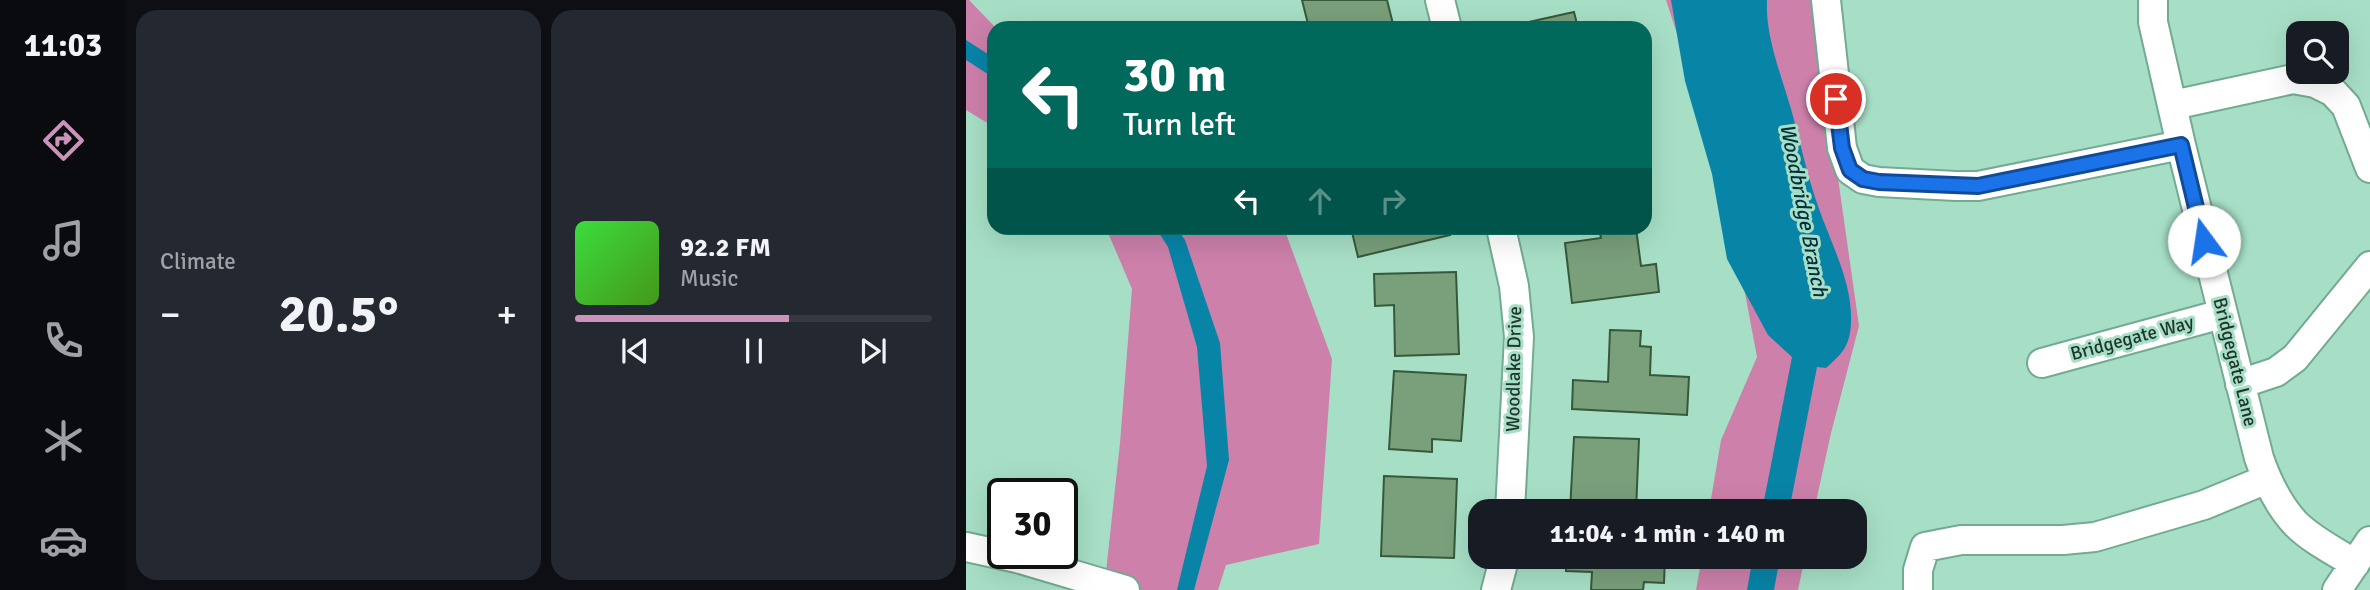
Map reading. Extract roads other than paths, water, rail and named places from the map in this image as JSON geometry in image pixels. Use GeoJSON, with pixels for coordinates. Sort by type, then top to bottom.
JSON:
{"type":"FeatureCollection","features":[{"type":"Feature","properties":{"kind":"street"},"geometry":{"type":"LineString","coordinates":[[1440,0],[1445,21]]}},
{"type":"Feature","properties":{"kind":"street"},"geometry":{"type":"LineString","coordinates":[[1826,0],[1842,148],[1850,170],[1863,179],[1978,186],[2181,145]]}},
{"type":"Feature","properties":{"kind":"street","name":"Bridgegate Lane"},"geometry":{"type":"LineString","coordinates":[[2153,0],[2153,22],[2181,145],[2259,458],[2267,479],[2296,524],[2319,541],[2363,552]]}},
{"type":"Feature","properties":{"kind":"street"},"geometry":{"type":"LineString","coordinates":[[2173,105],[2293,79],[2315,83],[2333,92],[2346,106],[2370,168]]}},
{"type":"Feature","properties":{"kind":"street","name":"Woodlake Drive"},"geometry":{"type":"LineString","coordinates":[[1503,235],[1514,286],[1519,337],[1511,499]]}},
{"type":"Feature","properties":{"kind":"street"},"geometry":{"type":"LineString","coordinates":[[2241,384],[2276,372],[2295,358],[2370,267]]}},
{"type":"Feature","properties":{"kind":"street","name":"Bridgegate Way"},"geometry":{"type":"LineString","coordinates":[[2042,363],[2222,314]]}},
{"type":"Feature","properties":{"kind":"street"},"geometry":{"type":"LineString","coordinates":[[1918,590],[1918,570],[1925,547],[1961,540],[2063,540],[2095,537],[2204,505],[2267,479]]}},
{"type":"Feature","properties":{"kind":"street"},"geometry":{"type":"LineString","coordinates":[[966,547],[1017,558],[1125,590]]}},
{"type":"Feature","properties":{"kind":"street"},"geometry":{"type":"LineString","coordinates":[[2337,590],[2363,552]]}},
{"type":"Feature","properties":{"kind":"street"},"geometry":{"type":"LineString","coordinates":[[1496,590],[1502,569]]}},
{"type":"Feature","properties":{"kind":"water","name":"Woodbridge Branch"},"geometry":{"type":"Polygon","coordinates":[[[1671,0],[1767,0],[1768,27],[1774,55],[1814,194],[1845,278],[1851,308],[1849,338],[1844,349],[1826,368],[1817,367],[1791,499],[1764,499],[1792,357],[1768,335],[1727,259],[1712,174],[1685,81],[1671,0]]]}},
{"type":"Feature","properties":{"kind":"water"},"geometry":{"type":"Polygon","coordinates":[[[966,40],[987,54],[987,74],[966,60],[966,40]]]}},
{"type":"Feature","properties":{"kind":"water"},"geometry":{"type":"Polygon","coordinates":[[[1160,235],[1182,235],[1185,240],[1220,343],[1229,460],[1194,590],[1177,590],[1207,466],[1197,347],[1168,247],[1160,235]]]}},
{"type":"Feature","properties":{"kind":"water"},"geometry":{"type":"Polygon","coordinates":[[[1751,569],[1778,569],[1774,590],[1747,590],[1751,569]]]}}]}
